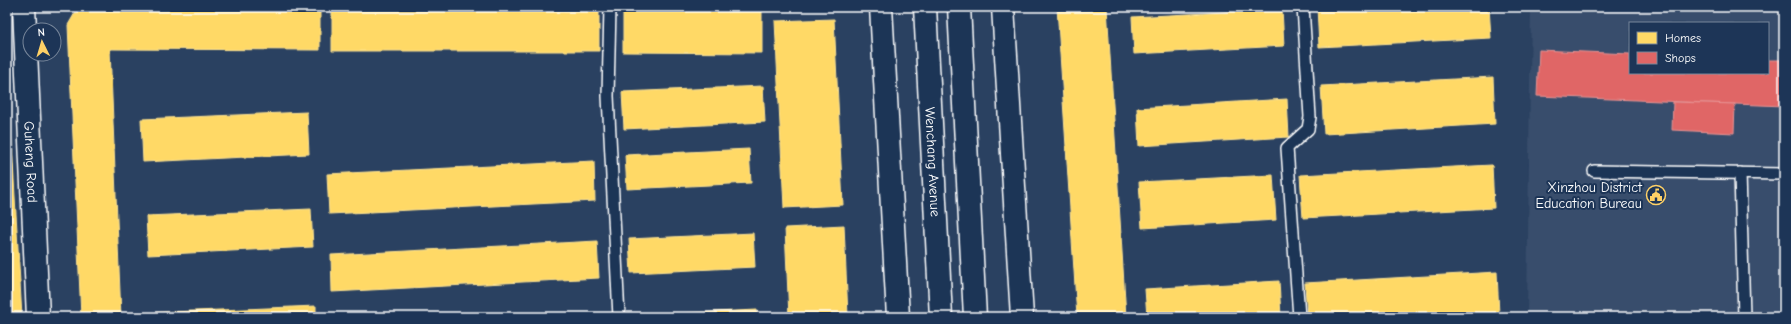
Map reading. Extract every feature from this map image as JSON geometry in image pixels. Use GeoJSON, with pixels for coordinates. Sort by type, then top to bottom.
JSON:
{"type":"FeatureCollection","features":[{"type":"Feature","properties":{"kind":"street","name":"Guheng Road"},"geometry":{"type":"LineString","coordinates":[[24,7],[38,317]]}},
{"type":"Feature","properties":{"kind":"street"},"geometry":{"type":"LineString","coordinates":[[881,7],[898,317]]}},
{"type":"Feature","properties":{"kind":"street","name":"Wenchang Avenue"},"geometry":{"type":"LineString","coordinates":[[925,7],[941,317]]}},
{"type":"Feature","properties":{"kind":"street"},"geometry":{"type":"LineString","coordinates":[[959,7],[975,317]]}},
{"type":"Feature","properties":{"kind":"street"},"geometry":{"type":"LineString","coordinates":[[1003,7],[1022,317]]}},
{"type":"Feature","properties":{"kind":"lane"},"geometry":{"type":"LineString","coordinates":[[610,7],[608,96],[619,317]]}},
{"type":"Feature","properties":{"kind":"lane"},"geometry":{"type":"LineString","coordinates":[[1299,317],[1287,148],[1308,129],[1310,117],[1303,7]]}},
{"type":"Feature","properties":{"kind":"lane"},"geometry":{"type":"LineString","coordinates":[[1594,171],[1784,174]]}},
{"type":"Feature","properties":{"kind":"lane"},"geometry":{"type":"LineString","coordinates":[[1740,173],[1744,317]]}},
{"type":"Feature","properties":{"kind":"shaded area","name":"Xinzhou District Education Bureau"},"geometry":{"type":"Polygon","coordinates":[[[1531,7],[1784,7],[1784,317],[1527,317],[1531,7]]]}},
{"type":"Feature","properties":{"kind":"building: Homes"},"geometry":{"type":"Polygon","coordinates":[[[84,7],[320,7],[320,50],[110,49],[121,317],[81,317],[68,25],[75,13],[84,7]]]}},
{"type":"Feature","properties":{"kind":"building: Homes"},"geometry":{"type":"Polygon","coordinates":[[[1057,7],[1107,7],[1126,317],[1077,317],[1057,7]]]}},
{"type":"Feature","properties":{"kind":"building: Homes"},"geometry":{"type":"Polygon","coordinates":[[[1317,7],[1489,7],[1491,38],[1319,47],[1317,7]]]}},
{"type":"Feature","properties":{"kind":"building: Homes"},"geometry":{"type":"Polygon","coordinates":[[[1282,9],[1284,46],[1134,54],[1132,17],[1282,9]]]}},
{"type":"Feature","properties":{"kind":"building: Homes"},"geometry":{"type":"Polygon","coordinates":[[[332,10],[599,11],[599,51],[332,51],[332,10]]]}},
{"type":"Feature","properties":{"kind":"building: Homes"},"geometry":{"type":"Polygon","coordinates":[[[623,11],[762,11],[762,53],[623,52],[623,11]]]}},
{"type":"Feature","properties":{"kind":"building: Homes"},"geometry":{"type":"Polygon","coordinates":[[[834,19],[843,205],[784,208],[775,21],[834,19]]]}},
{"type":"Feature","properties":{"kind":"building: Homes"},"geometry":{"type":"Polygon","coordinates":[[[1493,77],[1495,124],[1324,134],[1321,86],[1493,77]]]}},
{"type":"Feature","properties":{"kind":"building: Homes"},"geometry":{"type":"Polygon","coordinates":[[[7,86],[9,86],[11,128],[7,128],[7,86]]]}},
{"type":"Feature","properties":{"kind":"building: Homes"},"geometry":{"type":"Polygon","coordinates":[[[763,86],[765,122],[624,129],[622,92],[763,86]]]}},
{"type":"Feature","properties":{"kind":"building: Homes"},"geometry":{"type":"Polygon","coordinates":[[[1287,99],[1289,137],[1139,146],[1137,108],[1287,99]]]}},
{"type":"Feature","properties":{"kind":"building: Homes"},"geometry":{"type":"Polygon","coordinates":[[[307,112],[309,154],[143,162],[141,119],[307,112]]]}},
{"type":"Feature","properties":{"kind":"building: Homes"},"geometry":{"type":"Polygon","coordinates":[[[7,128],[11,128],[22,317],[7,317],[7,128]]]}},
{"type":"Feature","properties":{"kind":"building: Homes"},"geometry":{"type":"Polygon","coordinates":[[[749,149],[751,183],[627,189],[625,155],[749,149]]]}},
{"type":"Feature","properties":{"kind":"building: Homes"},"geometry":{"type":"Polygon","coordinates":[[[594,161],[595,201],[329,214],[327,174],[594,161]]]}},
{"type":"Feature","properties":{"kind":"building: Homes"},"geometry":{"type":"Polygon","coordinates":[[[1492,165],[1494,208],[1303,218],[1300,175],[1492,165]]]}},
{"type":"Feature","properties":{"kind":"building: Homes"},"geometry":{"type":"Polygon","coordinates":[[[1273,175],[1276,220],[1142,228],[1139,182],[1273,175]]]}},
{"type":"Feature","properties":{"kind":"building: Homes"},"geometry":{"type":"Polygon","coordinates":[[[311,209],[313,247],[148,255],[146,216],[311,209]]]}},
{"type":"Feature","properties":{"kind":"building: Homes"},"geometry":{"type":"Polygon","coordinates":[[[844,225],[848,317],[789,317],[785,228],[844,225]]]}},
{"type":"Feature","properties":{"kind":"building: Homes"},"geometry":{"type":"Polygon","coordinates":[[[753,233],[755,267],[631,273],[629,239],[753,233]]]}},
{"type":"Feature","properties":{"kind":"building: Homes"},"geometry":{"type":"Polygon","coordinates":[[[597,241],[599,278],[332,292],[331,255],[597,241]]]}},
{"type":"Feature","properties":{"kind":"building: Homes"},"geometry":{"type":"Polygon","coordinates":[[[1497,272],[1499,315],[1462,317],[1307,317],[1305,283],[1497,272]]]}},
{"type":"Feature","properties":{"kind":"building: Homes"},"geometry":{"type":"Polygon","coordinates":[[[1279,281],[1281,317],[1147,317],[1145,289],[1279,281]]]}},
{"type":"Feature","properties":{"kind":"building: Homes"},"geometry":{"type":"Polygon","coordinates":[[[316,306],[316,317],[147,317],[147,313],[316,306]]]}},
{"type":"Feature","properties":{"kind":"building: Homes"},"geometry":{"type":"Polygon","coordinates":[[[757,310],[757,317],[633,317],[633,316],[757,310]]]}},
{"type":"Feature","properties":{"kind":"building: Shops"},"geometry":{"type":"Polygon","coordinates":[[[1539,50],[1629,54],[1629,74],[1769,74],[1769,60],[1784,60],[1784,106],[1537,96],[1539,50]]]}},
{"type":"Feature","properties":{"kind":"building: Shops"},"geometry":{"type":"Polygon","coordinates":[[[1673,102],[1735,104],[1734,133],[1672,130],[1673,102]]]}},
{"type":"Feature","properties":{"kind":"place","name":"Xinzhou District Education Bureau"},"geometry":{"type":"Point","coordinates":[1656,195]}}]}
